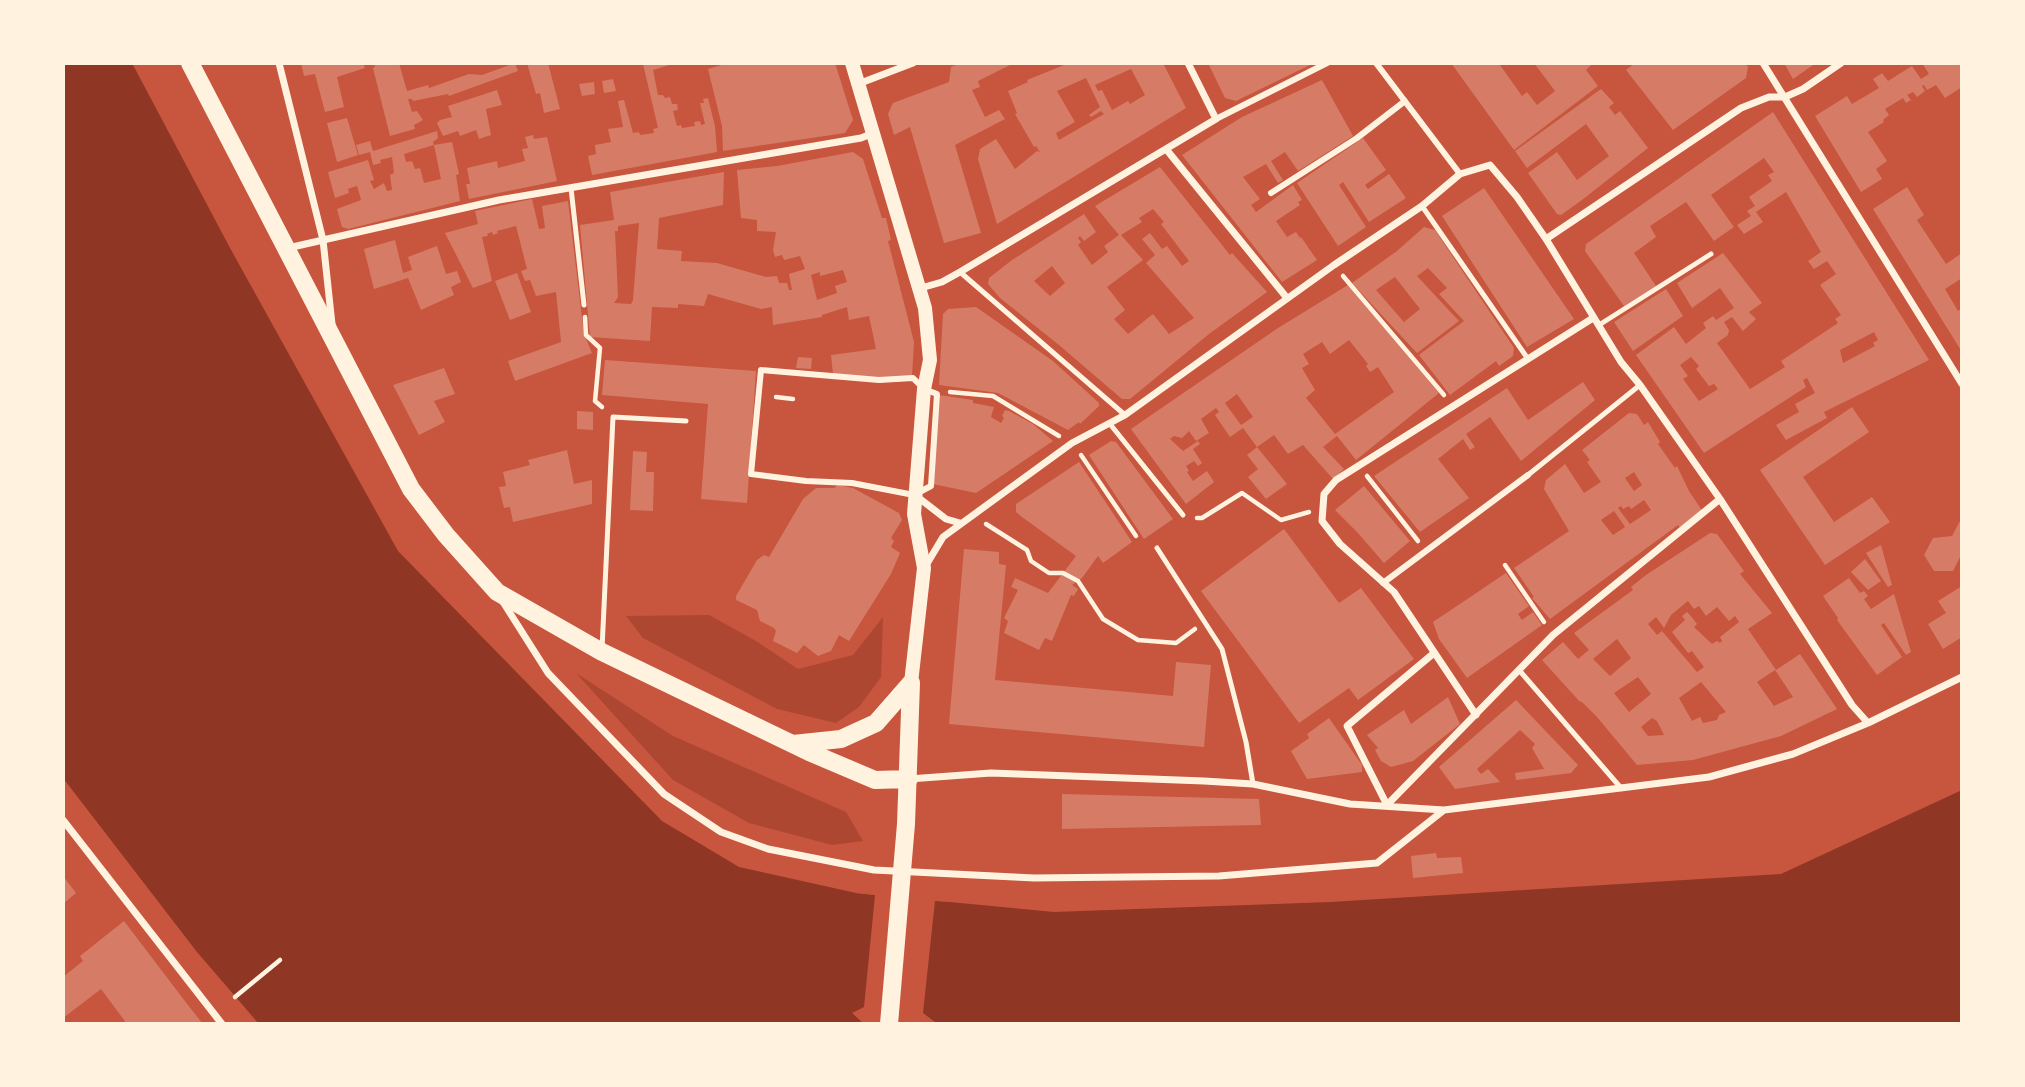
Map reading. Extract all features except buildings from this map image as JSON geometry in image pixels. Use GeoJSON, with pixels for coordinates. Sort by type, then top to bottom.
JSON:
{"type":"FeatureCollection","features":[{"type":"Feature","properties":{"kind":"main road"},"geometry":{"type":"LineString","coordinates":[[190,63],[411,489],[446,535],[497,592],[601,652],[793,744],[875,779],[909,779]]}},
{"type":"Feature","properties":{"kind":"main road"},"geometry":{"type":"LineString","coordinates":[[852,63],[871,134],[883,163],[921,288],[930,360],[924,390],[914,495],[914,514],[924,568],[911,683],[909,779],[889,1024]]}},
{"type":"Feature","properties":{"kind":"main road"},"geometry":{"type":"LineString","coordinates":[[793,744],[841,739],[876,723],[911,683]]}},
{"type":"Feature","properties":{"kind":"street"},"geometry":{"type":"LineString","coordinates":[[279,63],[323,240],[333,339]]}},
{"type":"Feature","properties":{"kind":"street"},"geometry":{"type":"LineString","coordinates":[[858,85],[913,63]]}},
{"type":"Feature","properties":{"kind":"street"},"geometry":{"type":"LineString","coordinates":[[1188,63],[1216,119]]}},
{"type":"Feature","properties":{"kind":"street"},"geometry":{"type":"LineString","coordinates":[[921,288],[942,282],[1216,119],[1327,63]]}},
{"type":"Feature","properties":{"kind":"street"},"geometry":{"type":"LineString","coordinates":[[1376,63],[1460,174]]}},
{"type":"Feature","properties":{"kind":"street"},"geometry":{"type":"LineString","coordinates":[[1763,63],[1962,384]]}},
{"type":"Feature","properties":{"kind":"street"},"geometry":{"type":"LineString","coordinates":[[1546,239],[1741,108],[1769,97],[1785,97],[1803,89],[1842,63]]}},
{"type":"Feature","properties":{"kind":"street"},"geometry":{"type":"LineString","coordinates":[[1271,193],[1357,138],[1405,101]]}},
{"type":"Feature","properties":{"kind":"street"},"geometry":{"type":"LineString","coordinates":[[286,248],[499,200],[861,138],[871,134]]}},
{"type":"Feature","properties":{"kind":"street"},"geometry":{"type":"LineString","coordinates":[[1166,149],[1287,298]]}},
{"type":"Feature","properties":{"kind":"street"},"geometry":{"type":"LineString","coordinates":[[924,568],[943,537],[1072,443],[1125,415],[1287,298],[1422,206],[1460,174],[1490,165],[1517,197],[1546,239],[1621,362],[1720,499],[1852,705],[1868,723]]}},
{"type":"Feature","properties":{"kind":"street"},"geometry":{"type":"LineString","coordinates":[[1476,715],[1394,592],[1340,544],[1322,521],[1324,494],[1336,480],[1594,318]]}},
{"type":"Feature","properties":{"kind":"street"},"geometry":{"type":"LineString","coordinates":[[924,390],[913,378],[879,380],[761,370],[751,474],[852,483],[914,495],[946,519],[960,523]]}},
{"type":"Feature","properties":{"kind":"street"},"geometry":{"type":"LineString","coordinates":[[1383,583],[1528,475]]}},
{"type":"Feature","properties":{"kind":"street"},"geometry":{"type":"LineString","coordinates":[[1387,805],[1553,635],[1720,499]]}},
{"type":"Feature","properties":{"kind":"street"},"geometry":{"type":"LineString","coordinates":[[497,592],[548,673],[664,794],[721,832],[768,849],[874,870],[1034,878],[1219,876],[1377,863],[1444,810]]}},
{"type":"Feature","properties":{"kind":"street"},"geometry":{"type":"LineString","coordinates":[[1387,805],[1347,726],[1434,653]]}},
{"type":"Feature","properties":{"kind":"street"},"geometry":{"type":"LineString","coordinates":[[909,779],[991,774],[1253,784],[1350,804],[1444,810],[1721,774],[1793,754],[1868,723],[1962,677]]}},
{"type":"Feature","properties":{"kind":"street"},"geometry":{"type":"LineString","coordinates":[[63,820],[222,1024]]}},
{"type":"Feature","properties":{"kind":"lane"},"geometry":{"type":"LineString","coordinates":[[571,188],[584,305]]}},
{"type":"Feature","properties":{"kind":"lane"},"geometry":{"type":"LineString","coordinates":[[1422,206],[1528,359]]}},
{"type":"Feature","properties":{"kind":"lane"},"geometry":{"type":"LineString","coordinates":[[1598,325],[1711,254]]}},
{"type":"Feature","properties":{"kind":"lane"},"geometry":{"type":"LineString","coordinates":[[960,272],[1125,415]]}},
{"type":"Feature","properties":{"kind":"lane"},"geometry":{"type":"LineString","coordinates":[[1528,475],[1640,385]]}},
{"type":"Feature","properties":{"kind":"lane"},"geometry":{"type":"LineString","coordinates":[[601,652],[613,417],[686,421]]}},
{"type":"Feature","properties":{"kind":"lane"},"geometry":{"type":"LineString","coordinates":[[1110,424],[1183,515]]}},
{"type":"Feature","properties":{"kind":"lane"},"geometry":{"type":"LineString","coordinates":[[1157,548],[1222,649],[1246,741],[1253,784]]}},
{"type":"Feature","properties":{"kind":"lane"},"geometry":{"type":"LineString","coordinates":[[1518,670],[1621,788]]}},
{"type":"Feature","properties":{"kind":"path"},"geometry":{"type":"LineString","coordinates":[[1334,265],[1454,406]]}},
{"type":"Feature","properties":{"kind":"path"},"geometry":{"type":"LineString","coordinates":[[584,305],[586,335],[600,348],[595,401],[613,417]]}},
{"type":"Feature","properties":{"kind":"path"},"geometry":{"type":"LineString","coordinates":[[776,397],[793,398]]}},
{"type":"Feature","properties":{"kind":"path"},"geometry":{"type":"LineString","coordinates":[[1359,466],[1425,550]]}},
{"type":"Feature","properties":{"kind":"path"},"geometry":{"type":"LineString","coordinates":[[1183,515],[1202,518],[1242,494],[1281,520],[1323,508]]}},
{"type":"Feature","properties":{"kind":"path"},"geometry":{"type":"LineString","coordinates":[[973,516],[1027,550],[1031,561],[1049,573],[1063,573],[1078,581],[1103,619],[1138,640],[1176,643],[1205,622]]}},
{"type":"Feature","properties":{"kind":"path"},"geometry":{"type":"LineString","coordinates":[[1505,565],[1553,635]]}},
{"type":"Feature","properties":{"kind":"path"},"geometry":{"type":"LineString","coordinates":[[235,998],[280,961]]}},
{"type":"Feature","properties":{"kind":"shaded area"},"geometry":{"type":"Polygon","coordinates":[[[63,63],[132,63],[230,248],[398,551],[662,821],[739,867],[856,893],[1054,912],[1331,902],[1781,874],[1962,790],[1962,1024],[259,1024],[197,952],[63,778],[63,63]]]}},
{"type":"Feature","properties":{"kind":"shaded area"},"geometry":{"type":"Polygon","coordinates":[[[709,615],[756,641],[798,669],[853,655],[883,617],[881,677],[859,707],[836,723],[777,709],[643,638],[626,616],[709,615]]]}},
{"type":"Feature","properties":{"kind":"shaded area"},"geometry":{"type":"Polygon","coordinates":[[[576,673],[673,736],[846,812],[863,841],[832,845],[749,823],[673,780],[576,673]]]}},
{"type":"Feature","properties":{"kind":"pier"},"geometry":{"type":"Polygon","coordinates":[[[856,889],[953,898],[953,902],[935,901],[923,1013],[935,1022],[864,1024],[852,1013],[864,1007],[875,895],[855,893],[856,889]]]}}]}
